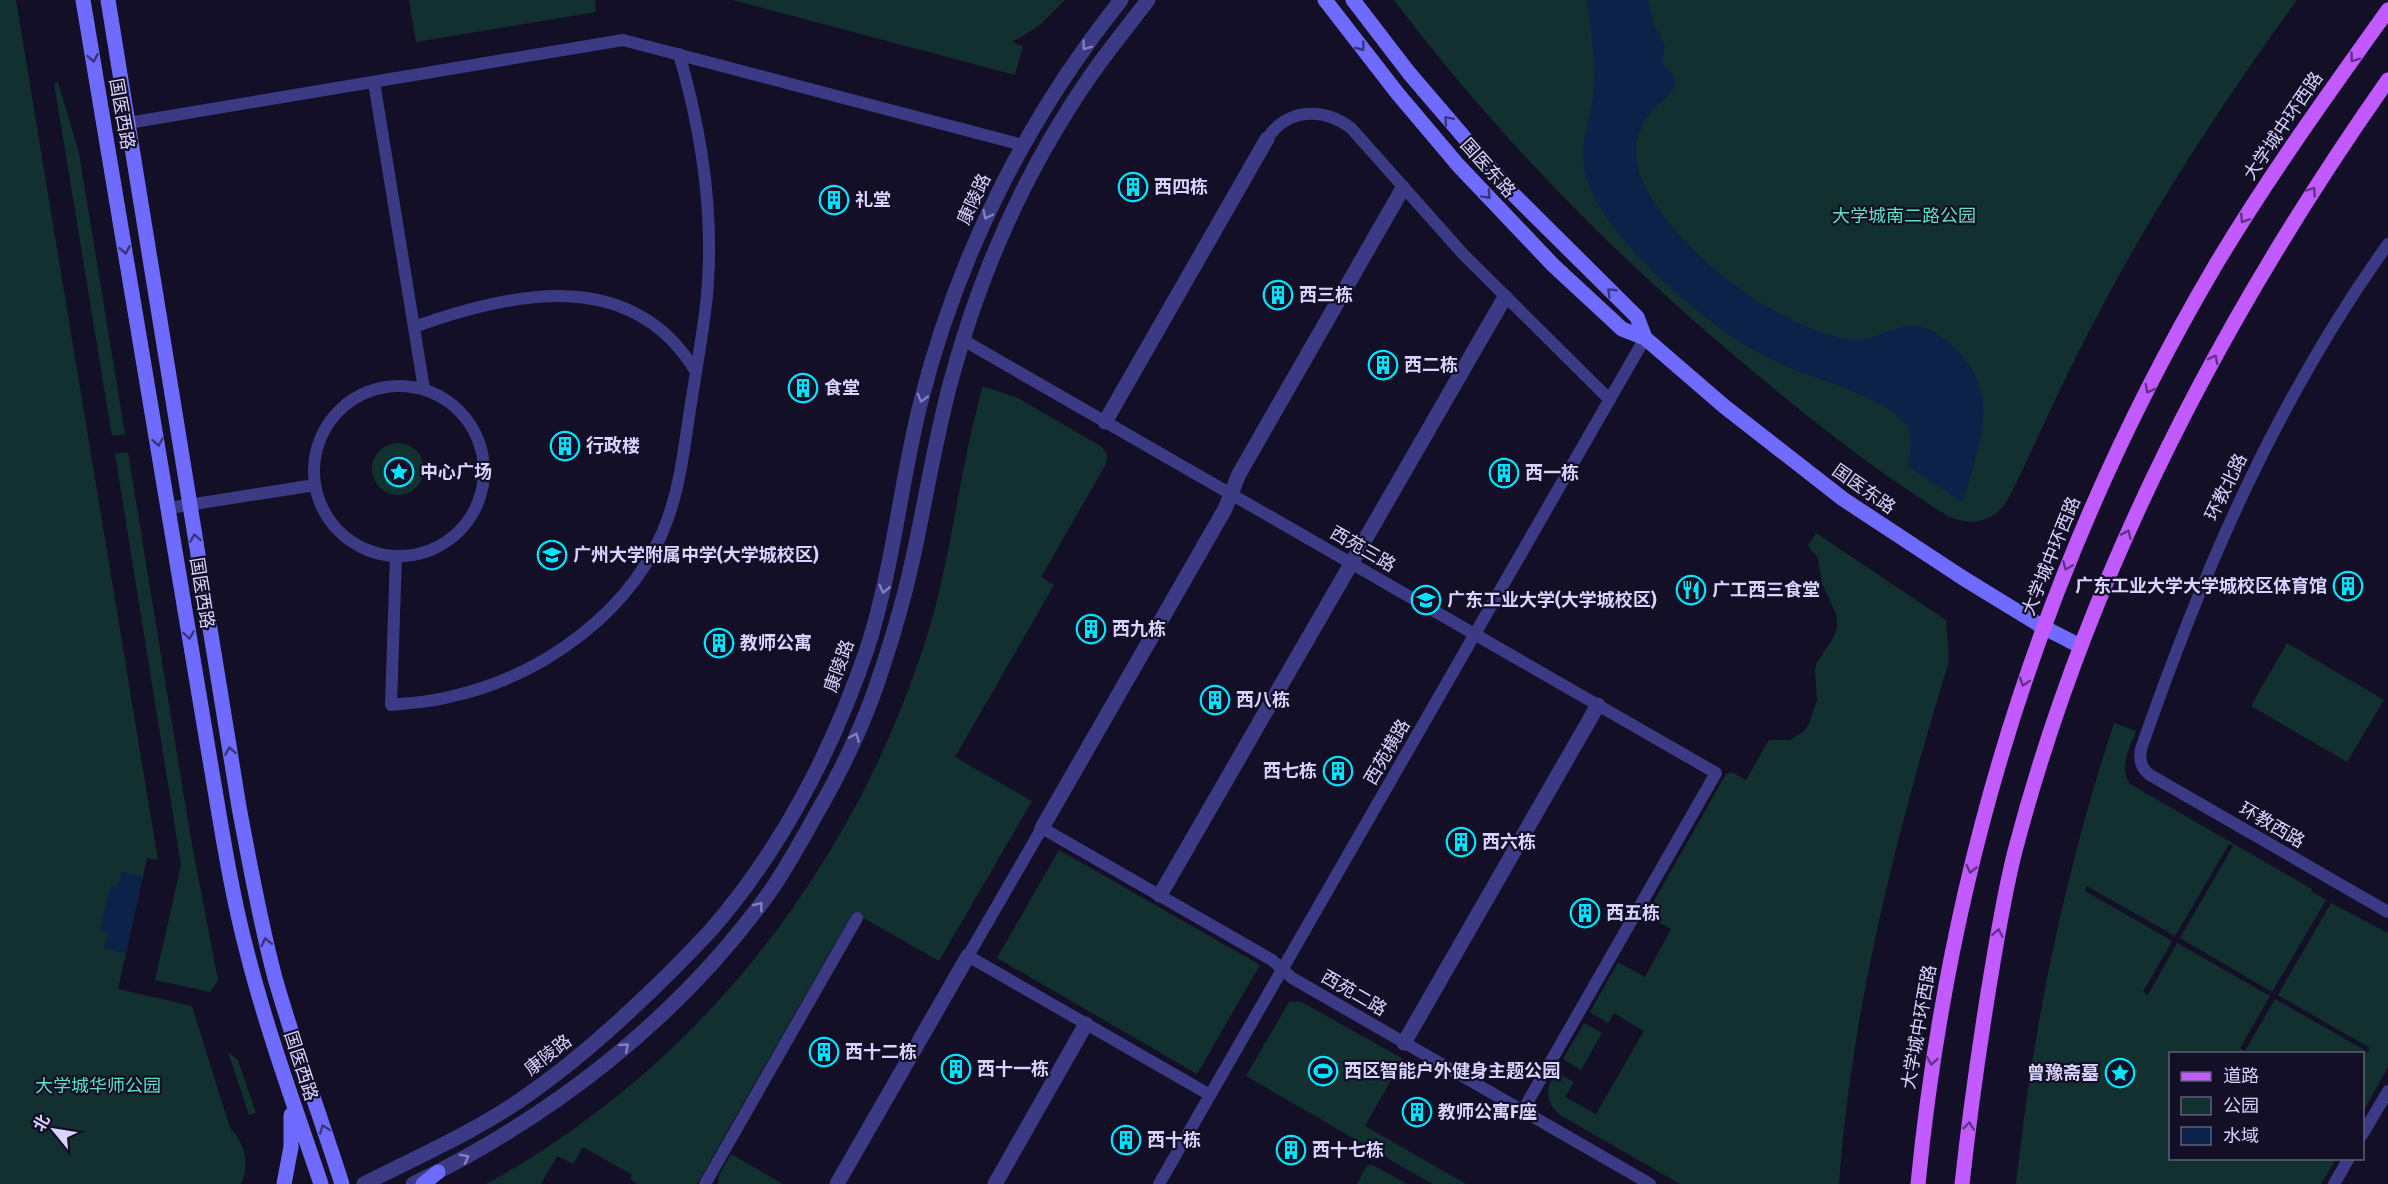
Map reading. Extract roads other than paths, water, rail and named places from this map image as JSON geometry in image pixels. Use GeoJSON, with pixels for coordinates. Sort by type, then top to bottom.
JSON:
{"type":"FeatureCollection","features":[{"type":"Feature","properties":{"kind":"main road","name":"国医西路"},"geometry":{"type":"LineString","coordinates":[[83,0],[234,894],[246,950],[290,1097],[321,1184]]}},
{"type":"Feature","properties":{"kind":"main road","name":"国医西路"},"geometry":{"type":"LineString","coordinates":[[108,0],[239,807],[266,941],[303,1070],[342,1184]]}},
{"type":"Feature","properties":{"kind":"main road","name":"国医东路"},"geometry":{"type":"LineString","coordinates":[[1325,0],[1398,94],[1458,165],[1579,291],[1622,329],[1645,338],[1725,407],[1843,499],[1936,561],[2043,627],[2080,646]]}},
{"type":"Feature","properties":{"kind":"main road","name":"国医东路"},"geometry":{"type":"LineString","coordinates":[[1353,0],[1409,73],[1510,191],[1637,317],[1645,338]]}},
{"type":"Feature","properties":{"kind":"main road","name":"大学城中环西路"},"geometry":{"type":"LineString","coordinates":[[1918,1184],[1929,1080],[1970,870],[1988,800],[2043,627],[2111,465],[2190,311],[2243,220],[2290,147],[2388,10]]}},
{"type":"Feature","properties":{"kind":"main road"},"geometry":{"type":"LineString","coordinates":[[1962,1184],[1977,1066],[2006,891],[2052,728],[2080,646],[2158,466],[2227,333],[2300,209],[2388,80]]}},
{"type":"Feature","properties":{"kind":"main road"},"geometry":{"type":"LineString","coordinates":[[284,1184],[291,1147],[290,1097]]}},
{"type":"Feature","properties":{"kind":"main road"},"geometry":{"type":"LineString","coordinates":[[423,1184],[438,1172]]}},
{"type":"Feature","properties":{"kind":"street","name":"康陵路"},"geometry":{"type":"LineString","coordinates":[[364,1184],[484,1123],[554,1077],[579,1057],[685,958],[713,927],[769,851],[815,773],[850,694],[867,648],[890,561],[910,451],[934,356],[948,311],[981,228],[1023,145],[1078,57],[1121,0]]}},
{"type":"Feature","properties":{"kind":"street"},"geometry":{"type":"LineString","coordinates":[[413,1184],[510,1132],[608,1062],[716,960],[771,890],[829,792],[853,743],[874,691],[895,630],[912,564],[943,411],[963,340],[998,245],[1038,164],[1091,75],[1148,0]]}},
{"type":"Feature","properties":{"kind":"street"},"geometry":{"type":"LineString","coordinates":[[1105,422],[1267,139]]}},
{"type":"Feature","properties":{"kind":"street"},"geometry":{"type":"LineString","coordinates":[[1042,828],[1225,509],[1239,474],[1403,188]]}},
{"type":"Feature","properties":{"kind":"street"},"geometry":{"type":"LineString","coordinates":[[1160,896],[1504,297]]}},
{"type":"Feature","properties":{"kind":"street"},"geometry":{"type":"LineString","coordinates":[[1404,1042],[1598,705]]}},
{"type":"Feature","properties":{"kind":"street"},"geometry":{"type":"LineString","coordinates":[[837,1184],[968,956]]}},
{"type":"Feature","properties":{"kind":"street"},"geometry":{"type":"LineString","coordinates":[[994,1184],[1086,1024]]}},
{"type":"Feature","properties":{"kind":"lane"},"geometry":{"type":"LineString","coordinates":[[128,123],[620,40],[1023,145]]}},
{"type":"Feature","properties":{"kind":"lane"},"geometry":{"type":"LineString","coordinates":[[396,556],[391,705],[435,700],[465,693],[504,680],[543,661],[578,636],[612,606],[652,554],[664,528],[675,494],[706,307],[709,219],[699,133],[679,54]]}},
{"type":"Feature","properties":{"kind":"lane"},"geometry":{"type":"LineString","coordinates":[[374,82],[424,389]]}},
{"type":"Feature","properties":{"kind":"lane"},"geometry":{"type":"LineString","coordinates":[[1267,139],[1280,124],[1296,116],[1314,112],[1334,117],[1357,134],[1403,188],[1504,297],[1610,400]]}},
{"type":"Feature","properties":{"kind":"lane","name":"环教北路"},"geometry":{"type":"LineString","coordinates":[[2141,765],[2141,749],[2176,647],[2230,520],[2272,433],[2310,365],[2388,244]]}},
{"type":"Feature","properties":{"kind":"lane"},"geometry":{"type":"LineString","coordinates":[[414,327],[456,312],[490,304],[532,297],[583,296],[610,302],[653,324],[679,347],[696,372]]}},
{"type":"Feature","properties":{"kind":"lane","name":"西苑横路"},"geometry":{"type":"LineString","coordinates":[[1159,1184],[1645,338]]}},
{"type":"Feature","properties":{"kind":"lane","name":"西苑三路"},"geometry":{"type":"LineString","coordinates":[[963,340],[1716,773],[1522,1110]]}},
{"type":"Feature","properties":{"kind":"lane"},"geometry":{"type":"LineString","coordinates":[[400,385],[424,389],[445,399],[459,410],[470,424],[483,454],[483,483],[475,509],[455,534],[443,544],[427,551],[396,556],[368,550],[342,534],[324,512],[315,485],[314,467],[320,438],[329,422],[345,405],[366,392],[382,387],[400,385]]}},
{"type":"Feature","properties":{"kind":"lane"},"geometry":{"type":"LineString","coordinates":[[169,508],[315,485]]}},
{"type":"Feature","properties":{"kind":"lane","name":"环教西路"},"geometry":{"type":"LineString","coordinates":[[2141,765],[2150,776],[2388,912]]}},
{"type":"Feature","properties":{"kind":"lane"},"geometry":{"type":"LineString","coordinates":[[1042,828],[968,956],[1210,1095]]}},
{"type":"Feature","properties":{"kind":"lane","name":"西苑二路"},"geometry":{"type":"LineString","coordinates":[[1042,828],[1272,960],[1292,978],[1650,1184]]}},
{"type":"Feature","properties":{"kind":"lane"},"geometry":{"type":"LineString","coordinates":[[705,1184],[857,918]]}},
{"type":"Feature","properties":{"kind":"lane"},"geometry":{"type":"LineString","coordinates":[[2364,1132],[2388,1091]]}},
{"type":"Feature","properties":{"kind":"lane"},"geometry":{"type":"LineString","coordinates":[[2334,1184],[2348,1160]]}},
{"type":"Feature","properties":{"kind":"water"},"geometry":{"type":"Polygon","coordinates":[[[1586,0],[1648,0],[1653,22],[1665,45],[1662,62],[1672,73],[1675,84],[1671,92],[1645,121],[1639,133],[1636,158],[1639,171],[1658,208],[1675,230],[1717,272],[1768,307],[1821,332],[1857,340],[1905,326],[1919,326],[1945,339],[1969,364],[1978,382],[1983,401],[1983,420],[1980,440],[1963,502],[1907,466],[1911,446],[1910,436],[1907,426],[1898,416],[1870,399],[1790,368],[1730,336],[1673,290],[1632,249],[1613,226],[1587,180],[1583,158],[1594,78],[1592,39],[1586,0]]]}},
{"type":"Feature","properties":{"kind":"water"},"geometry":{"type":"Polygon","coordinates":[[[122,872],[143,876],[126,953],[104,948],[108,932],[100,931],[110,886],[118,887],[122,872]]]}},
{"type":"Feature","properties":{"kind":"place","name":"西四栋"},"geometry":{"type":"Point","coordinates":[1133,187]}},
{"type":"Feature","properties":{"kind":"place","name":"礼堂"},"geometry":{"type":"Point","coordinates":[834,200]}},
{"type":"Feature","properties":{"kind":"place","name":"西三栋"},"geometry":{"type":"Point","coordinates":[1278,295]}},
{"type":"Feature","properties":{"kind":"place","name":"西二栋"},"geometry":{"type":"Point","coordinates":[1383,365]}},
{"type":"Feature","properties":{"kind":"place","name":"食堂"},"geometry":{"type":"Point","coordinates":[803,388]}},
{"type":"Feature","properties":{"kind":"place","name":"行政楼"},"geometry":{"type":"Point","coordinates":[565,446]}},
{"type":"Feature","properties":{"kind":"place","name":"中心广场"},"geometry":{"type":"Point","coordinates":[399,472]}},
{"type":"Feature","properties":{"kind":"place","name":"西一栋"},"geometry":{"type":"Point","coordinates":[1504,473]}},
{"type":"Feature","properties":{"kind":"place","name":"广州大学附属中学(大学城校区)"},"geometry":{"type":"Point","coordinates":[552,555]}},
{"type":"Feature","properties":{"kind":"place","name":"广东工业大学大学城校区体育馆"},"geometry":{"type":"Point","coordinates":[2348,586]}},
{"type":"Feature","properties":{"kind":"place","name":"广工西三食堂"},"geometry":{"type":"Point","coordinates":[1691,590]}},
{"type":"Feature","properties":{"kind":"place","name":"广东工业大学(大学城校区)"},"geometry":{"type":"Point","coordinates":[1426,600]}},
{"type":"Feature","properties":{"kind":"place","name":"西九栋"},"geometry":{"type":"Point","coordinates":[1091,629]}},
{"type":"Feature","properties":{"kind":"place","name":"教师公寓"},"geometry":{"type":"Point","coordinates":[719,643]}},
{"type":"Feature","properties":{"kind":"place","name":"西八栋"},"geometry":{"type":"Point","coordinates":[1215,700]}},
{"type":"Feature","properties":{"kind":"place","name":"西七栋"},"geometry":{"type":"Point","coordinates":[1338,771]}},
{"type":"Feature","properties":{"kind":"place","name":"西六栋"},"geometry":{"type":"Point","coordinates":[1461,842]}},
{"type":"Feature","properties":{"kind":"place","name":"西五栋"},"geometry":{"type":"Point","coordinates":[1585,913]}},
{"type":"Feature","properties":{"kind":"place","name":"西十二栋"},"geometry":{"type":"Point","coordinates":[824,1052]}},
{"type":"Feature","properties":{"kind":"place","name":"西十一栋"},"geometry":{"type":"Point","coordinates":[956,1069]}},
{"type":"Feature","properties":{"kind":"place","name":"西区智能户外健身主题公园"},"geometry":{"type":"Point","coordinates":[1323,1071]}},
{"type":"Feature","properties":{"kind":"place","name":"曾豫斋墓"},"geometry":{"type":"Point","coordinates":[2120,1073]}},
{"type":"Feature","properties":{"kind":"place","name":"教师公寓F座"},"geometry":{"type":"Point","coordinates":[1417,1112]}},
{"type":"Feature","properties":{"kind":"place","name":"西十栋"},"geometry":{"type":"Point","coordinates":[1126,1140]}},
{"type":"Feature","properties":{"kind":"place","name":"西十七栋"},"geometry":{"type":"Point","coordinates":[1291,1150]}},
{"type":"Feature","properties":{"kind":"park label","name":"大学城南二路公园"},"geometry":{"type":"Point","coordinates":[1904,216]}},
{"type":"Feature","properties":{"kind":"park label","name":"大学城华师公园"},"geometry":{"type":"Point","coordinates":[98,1086]}}]}
